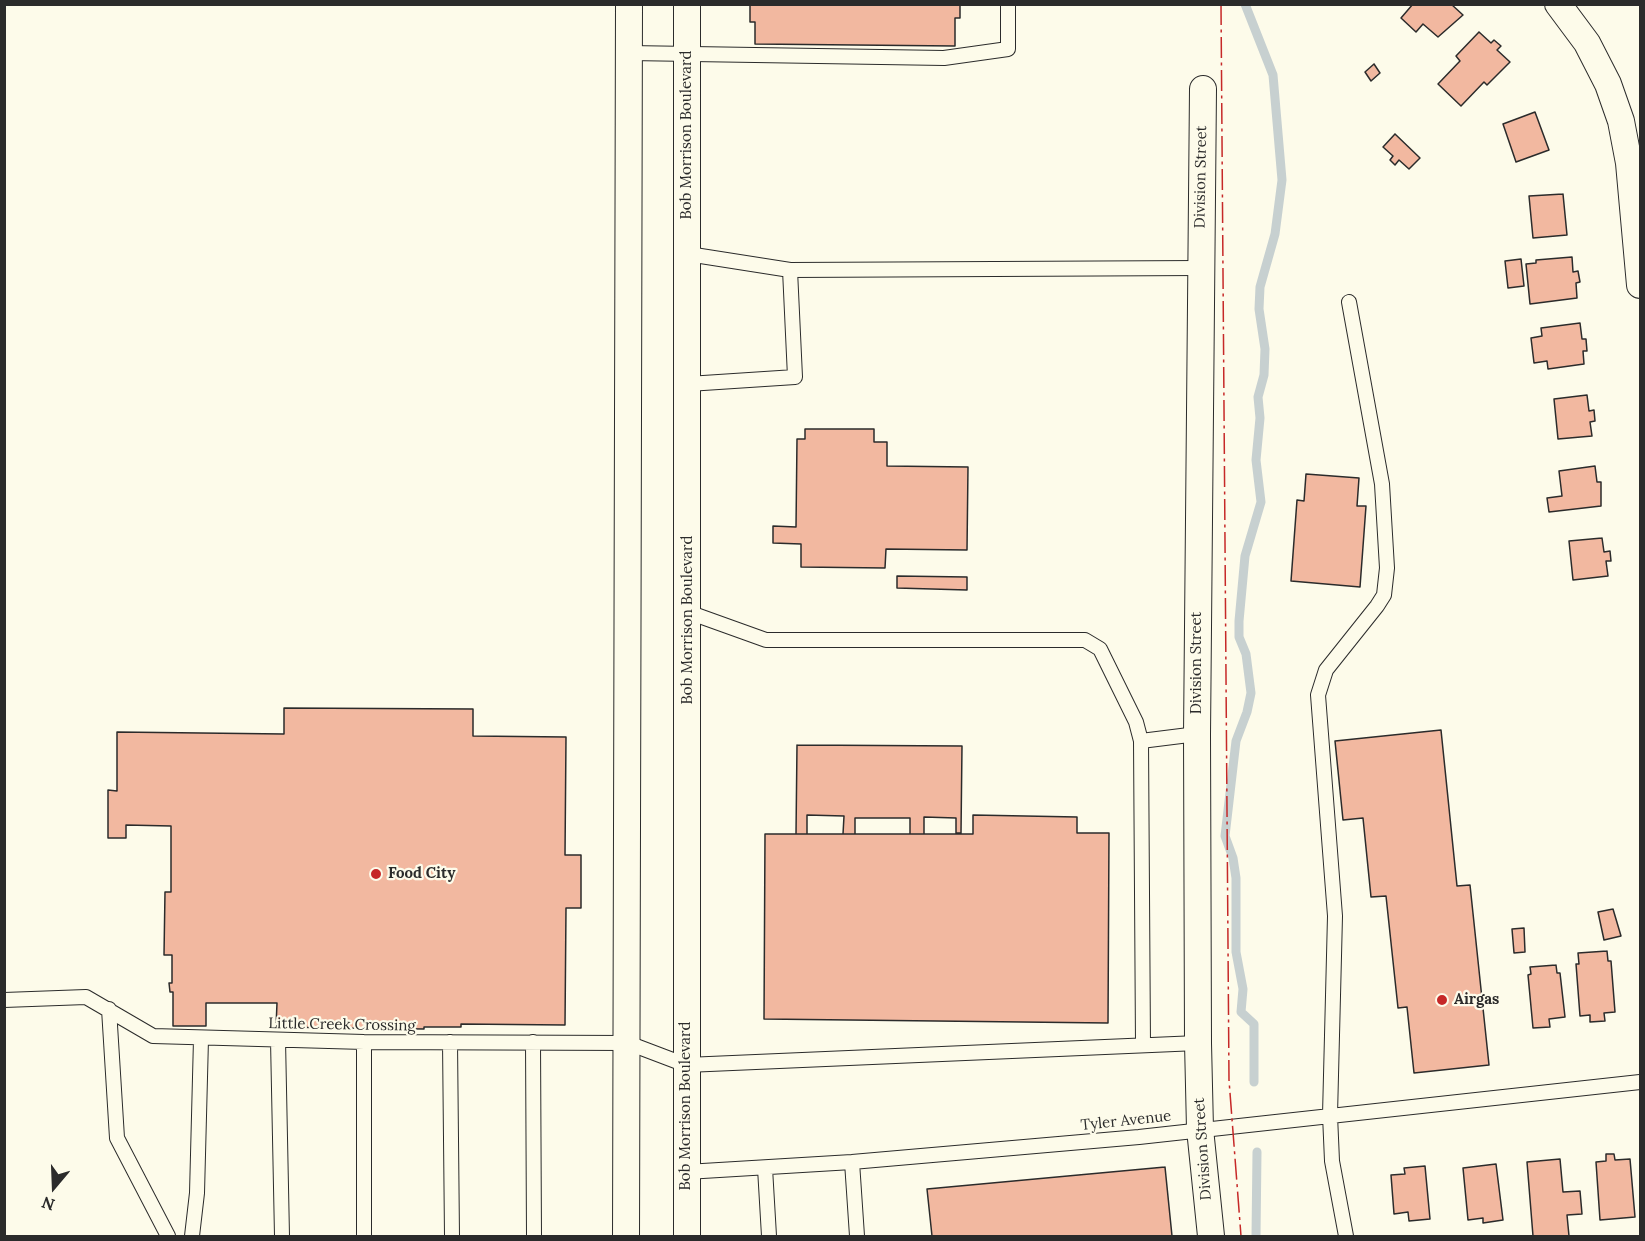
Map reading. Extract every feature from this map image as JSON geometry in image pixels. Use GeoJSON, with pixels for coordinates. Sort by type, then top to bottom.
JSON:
{"type":"FeatureCollection","features":[{"type":"Feature","properties":{"kind":"street"},"geometry":{"type":"LineString","coordinates":[[626,1236],[629,4]]}},
{"type":"Feature","properties":{"kind":"street","name":"Bob Morrison Boulevard"},"geometry":{"type":"LineString","coordinates":[[687,4],[687,1236]]}},
{"type":"Feature","properties":{"kind":"street"},"geometry":{"type":"LineString","coordinates":[[1558,4],[1587,43],[1608,84],[1631,120],[1629,163],[1641,285]]}},
{"type":"Feature","properties":{"kind":"street","name":"Division Street"},"geometry":{"type":"LineString","coordinates":[[1203,89],[1197,734],[1198,1043],[1200,1129],[1211,1236]]}},
{"type":"Feature","properties":{"kind":"lane"},"geometry":{"type":"LineString","coordinates":[[629,53],[944,58],[1008,49],[1008,4]]}},
{"type":"Feature","properties":{"kind":"lane"},"geometry":{"type":"LineString","coordinates":[[688,254],[790,270],[1200,268]]}},
{"type":"Feature","properties":{"kind":"lane"},"geometry":{"type":"LineString","coordinates":[[688,384],[795,377],[790,270]]}},
{"type":"Feature","properties":{"kind":"lane"},"geometry":{"type":"LineString","coordinates":[[1346,1236],[1332,1161],[1330,1115],[1335,916],[1318,695],[1326,670],[1384,595],[1387,568],[1382,484],[1348,302]]}},
{"type":"Feature","properties":{"kind":"lane"},"geometry":{"type":"LineString","coordinates":[[688,612],[765,640],[1085,640],[1100,649],[1136,722],[1141,741],[1143,1045]]}},
{"type":"Feature","properties":{"kind":"lane"},"geometry":{"type":"LineString","coordinates":[[1141,741],[1197,734]]}},
{"type":"Feature","properties":{"kind":"lane","name":"Little Creek Crossing"},"geometry":{"type":"LineString","coordinates":[[4,1000],[86,997],[153,1036],[364,1042],[628,1043],[686,1065]]}},
{"type":"Feature","properties":{"kind":"lane"},"geometry":{"type":"LineString","coordinates":[[109,1009],[117,1138],[168,1236]]}},
{"type":"Feature","properties":{"kind":"lane"},"geometry":{"type":"LineString","coordinates":[[192,1236],[197,1193],[201,1039]]}},
{"type":"Feature","properties":{"kind":"lane"},"geometry":{"type":"LineString","coordinates":[[278,1040],[282,1236]]}},
{"type":"Feature","properties":{"kind":"lane"},"geometry":{"type":"LineString","coordinates":[[364,1042],[364,1236]]}},
{"type":"Feature","properties":{"kind":"lane"},"geometry":{"type":"LineString","coordinates":[[450,1042],[452,1236]]}},
{"type":"Feature","properties":{"kind":"lane"},"geometry":{"type":"LineString","coordinates":[[533,1042],[534,1236]]}},
{"type":"Feature","properties":{"kind":"lane"},"geometry":{"type":"LineString","coordinates":[[686,1065],[1198,1043]]}},
{"type":"Feature","properties":{"kind":"lane","name":"Tyler Avenue"},"geometry":{"type":"LineString","coordinates":[[686,1172],[852,1162],[1139,1137],[1641,1082]]}},
{"type":"Feature","properties":{"kind":"lane"},"geometry":{"type":"LineString","coordinates":[[852,1162],[857,1236]]}},
{"type":"Feature","properties":{"kind":"lane"},"geometry":{"type":"LineString","coordinates":[[765,1168],[769,1236]]}},
{"type":"Feature","properties":{"kind":"building"},"geometry":{"type":"Polygon","coordinates":[[[750,4],[960,4],[960,18],[955,18],[955,46],[755,44],[755,22],[750,22],[750,4]]]}},
{"type":"Feature","properties":{"kind":"building"},"geometry":{"type":"Polygon","coordinates":[[[1413,4],[1451,4],[1463,15],[1438,37],[1423,24],[1416,32],[1401,18],[1413,4]]]}},
{"type":"Feature","properties":{"kind":"building"},"geometry":{"type":"Polygon","coordinates":[[[1479,32],[1491,43],[1494,40],[1501,46],[1497,50],[1510,62],[1487,85],[1484,82],[1461,106],[1438,84],[1460,61],[1456,56],[1479,32]]]}},
{"type":"Feature","properties":{"kind":"building"},"geometry":{"type":"Polygon","coordinates":[[[1374,64],[1380,73],[1371,81],[1365,72],[1374,64]]]}},
{"type":"Feature","properties":{"kind":"building"},"geometry":{"type":"Polygon","coordinates":[[[1535,112],[1549,150],[1516,162],[1503,124],[1535,112]]]}},
{"type":"Feature","properties":{"kind":"building"},"geometry":{"type":"Polygon","coordinates":[[[1395,134],[1420,158],[1409,169],[1399,160],[1395,165],[1390,160],[1393,156],[1383,147],[1395,134]]]}},
{"type":"Feature","properties":{"kind":"building"},"geometry":{"type":"Polygon","coordinates":[[[1563,194],[1567,235],[1533,238],[1529,196],[1563,194]]]}},
{"type":"Feature","properties":{"kind":"building"},"geometry":{"type":"Polygon","coordinates":[[[1572,257],[1573,272],[1578,271],[1580,282],[1576,283],[1577,298],[1530,304],[1526,264],[1536,263],[1536,260],[1572,257]]]}},
{"type":"Feature","properties":{"kind":"building"},"geometry":{"type":"Polygon","coordinates":[[[1521,259],[1524,286],[1508,288],[1505,261],[1521,259]]]}},
{"type":"Feature","properties":{"kind":"building"},"geometry":{"type":"Polygon","coordinates":[[[1580,323],[1582,339],[1586,339],[1587,351],[1583,351],[1584,364],[1548,369],[1547,361],[1534,363],[1531,338],[1542,336],[1541,328],[1580,323]]]}},
{"type":"Feature","properties":{"kind":"building"},"geometry":{"type":"Polygon","coordinates":[[[1587,395],[1589,411],[1594,410],[1595,421],[1590,422],[1592,436],[1558,439],[1554,399],[1587,395]]]}},
{"type":"Feature","properties":{"kind":"building"},"geometry":{"type":"Polygon","coordinates":[[[805,429],[874,429],[874,442],[887,442],[887,466],[968,467],[967,550],[886,549],[885,568],[801,567],[801,544],[773,543],[773,526],[796,527],[797,439],[805,439],[805,429]]]}},
{"type":"Feature","properties":{"kind":"building"},"geometry":{"type":"Polygon","coordinates":[[[1595,466],[1597,482],[1601,482],[1601,506],[1549,512],[1547,498],[1562,496],[1559,471],[1595,466]]]}},
{"type":"Feature","properties":{"kind":"building"},"geometry":{"type":"Polygon","coordinates":[[[1306,474],[1359,478],[1357,506],[1366,506],[1360,587],[1291,581],[1297,500],[1304,501],[1306,474]]]}},
{"type":"Feature","properties":{"kind":"building"},"geometry":{"type":"Polygon","coordinates":[[[1602,538],[1604,552],[1610,551],[1611,561],[1606,561],[1608,576],[1573,580],[1569,541],[1602,538]]]}},
{"type":"Feature","properties":{"kind":"building"},"geometry":{"type":"Polygon","coordinates":[[[897,576],[967,577],[967,590],[897,588],[897,576]]]}},
{"type":"Feature","properties":{"kind":"building","name":"Food City"},"geometry":{"type":"Polygon","coordinates":[[[284,708],[473,709],[473,736],[566,737],[565,855],[581,855],[581,908],[566,908],[565,1025],[461,1024],[461,1027],[424,1027],[424,1029],[276,1027],[277,1003],[206,1003],[206,1026],[173,1026],[173,992],[170,992],[169,983],[172,983],[172,955],[164,955],[165,892],[171,892],[171,826],[126,825],[126,838],[108,838],[108,790],[117,791],[117,732],[284,734],[284,708]]]}},
{"type":"Feature","properties":{"kind":"building"},"geometry":{"type":"Polygon","coordinates":[[[1441,730],[1457,886],[1470,885],[1489,1065],[1414,1073],[1407,1007],[1398,1008],[1386,896],[1371,897],[1363,818],[1343,820],[1335,741],[1441,730]]]}},
{"type":"Feature","properties":{"kind":"building"},"geometry":{"type":"Polygon","coordinates":[[[797,745],[962,746],[961,833],[956,833],[956,818],[924,817],[924,834],[910,834],[910,818],[855,818],[855,834],[843,834],[844,816],[807,815],[807,834],[796,834],[797,745]]]}},
{"type":"Feature","properties":{"kind":"building"},"geometry":{"type":"Polygon","coordinates":[[[973,815],[1077,817],[1077,833],[1109,833],[1108,1023],[764,1019],[765,834],[973,834],[973,815]]]}},
{"type":"Feature","properties":{"kind":"building"},"geometry":{"type":"Polygon","coordinates":[[[1613,909],[1621,936],[1604,940],[1598,912],[1613,909]]]}},
{"type":"Feature","properties":{"kind":"building"},"geometry":{"type":"Polygon","coordinates":[[[1524,928],[1525,952],[1514,953],[1512,929],[1524,928]]]}},
{"type":"Feature","properties":{"kind":"building"},"geometry":{"type":"Polygon","coordinates":[[[1607,951],[1608,961],[1611,961],[1615,1012],[1604,1013],[1605,1021],[1590,1022],[1590,1015],[1580,1016],[1576,964],[1579,964],[1578,953],[1607,951]]]}},
{"type":"Feature","properties":{"kind":"building"},"geometry":{"type":"Polygon","coordinates":[[[1556,965],[1557,973],[1560,973],[1565,1017],[1549,1019],[1550,1027],[1533,1028],[1528,975],[1531,974],[1530,967],[1556,965]]]}},
{"type":"Feature","properties":{"kind":"building"},"geometry":{"type":"Polygon","coordinates":[[[1606,1154],[1614,1154],[1615,1160],[1630,1159],[1635,1217],[1600,1220],[1596,1162],[1606,1161],[1606,1154]]]}},
{"type":"Feature","properties":{"kind":"building"},"geometry":{"type":"Polygon","coordinates":[[[1560,1159],[1563,1192],[1580,1191],[1582,1214],[1567,1215],[1569,1236],[1533,1236],[1527,1162],[1560,1159]]]}},
{"type":"Feature","properties":{"kind":"building"},"geometry":{"type":"Polygon","coordinates":[[[1496,1164],[1503,1220],[1483,1223],[1483,1218],[1468,1220],[1463,1168],[1496,1164]]]}},
{"type":"Feature","properties":{"kind":"building"},"geometry":{"type":"Polygon","coordinates":[[[1425,1166],[1430,1219],[1409,1221],[1408,1212],[1394,1214],[1391,1175],[1405,1174],[1404,1168],[1425,1166]]]}},
{"type":"Feature","properties":{"kind":"building"},"geometry":{"type":"Polygon","coordinates":[[[1165,1167],[1172,1236],[932,1236],[927,1189],[1165,1167]]]}},
{"type":"Feature","properties":{"kind":"waterway"},"geometry":{"type":"LineString","coordinates":[[1245,4],[1273,75],[1282,180],[1275,234],[1260,287],[1259,309],[1265,349],[1264,375],[1258,397],[1260,418],[1256,460],[1261,502],[1245,556],[1239,621],[1239,637],[1246,654],[1251,693],[1247,712],[1236,741],[1225,836],[1233,858],[1236,878],[1236,952],[1243,989],[1241,1012],[1254,1024],[1254,1082]]}},
{"type":"Feature","properties":{"kind":"waterway"},"geometry":{"type":"LineString","coordinates":[[1256,1236],[1257,1152]]}},
{"type":"Feature","properties":{"kind":"power"},"geometry":{"type":"LineString","coordinates":[[1221,4],[1229,1080],[1241,1236]]}},
{"type":"Feature","properties":{"kind":"place","name":"Food City"},"geometry":{"type":"Point","coordinates":[376,874]}},
{"type":"Feature","properties":{"kind":"place","name":"Airgas"},"geometry":{"type":"Point","coordinates":[1442,1000]}}]}
